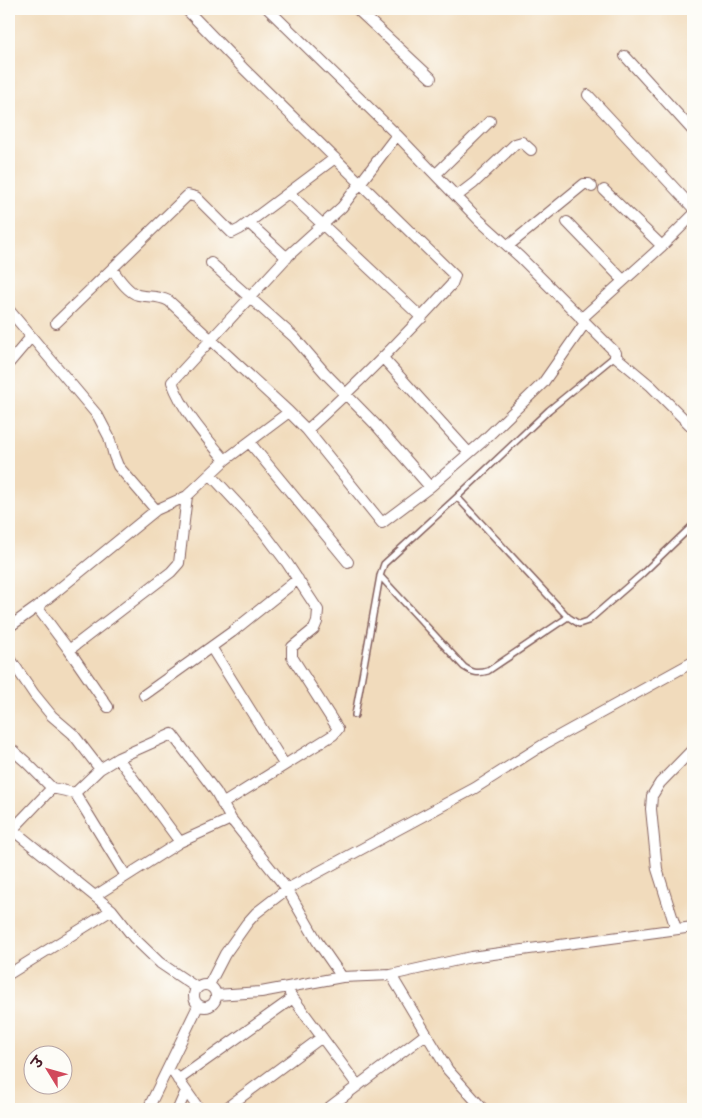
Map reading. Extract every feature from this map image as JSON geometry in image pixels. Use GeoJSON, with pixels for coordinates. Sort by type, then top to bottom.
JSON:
{"type":"FeatureCollection","features":[{"type":"Feature","properties":{"kind":"street"},"geometry":{"type":"LineString","coordinates":[[186,9],[243,68],[455,276],[452,284],[422,318],[347,394],[307,430]]}},
{"type":"Feature","properties":{"kind":"street"},"geometry":{"type":"LineString","coordinates":[[268,9],[397,135],[479,220],[616,352],[615,356],[651,386],[693,428]]}},
{"type":"Feature","properties":{"kind":"street"},"geometry":{"type":"LineString","coordinates":[[357,9],[431,78]]}},
{"type":"Feature","properties":{"kind":"street"},"geometry":{"type":"LineString","coordinates":[[625,56],[693,132]]}},
{"type":"Feature","properties":{"kind":"street"},"geometry":{"type":"LineString","coordinates":[[588,95],[693,208]]}},
{"type":"Feature","properties":{"kind":"street"},"geometry":{"type":"LineString","coordinates":[[436,174],[490,121]]}},
{"type":"Feature","properties":{"kind":"street"},"geometry":{"type":"LineString","coordinates":[[225,460],[195,423],[177,396],[172,382],[287,258],[342,207],[397,135]]}},
{"type":"Feature","properties":{"kind":"street"},"geometry":{"type":"LineString","coordinates":[[457,196],[474,183],[515,144],[522,142],[532,150]]}},
{"type":"Feature","properties":{"kind":"street"},"geometry":{"type":"LineString","coordinates":[[56,323],[188,195],[196,197],[232,233],[249,223],[335,158]]}},
{"type":"Feature","properties":{"kind":"street"},"geometry":{"type":"LineString","coordinates":[[508,246],[584,184],[589,184],[592,187]]}},
{"type":"Feature","properties":{"kind":"street"},"geometry":{"type":"LineString","coordinates":[[604,190],[662,246]]}},
{"type":"Feature","properties":{"kind":"street"},"geometry":{"type":"LineString","coordinates":[[289,193],[422,318]]}},
{"type":"Feature","properties":{"kind":"street"},"geometry":{"type":"LineString","coordinates":[[112,269],[129,289],[136,294],[159,296],[169,301],[289,412],[307,430],[382,524],[430,487],[469,453],[543,383],[583,321],[623,280],[662,246],[693,215]]}},
{"type":"Feature","properties":{"kind":"street"},"geometry":{"type":"LineString","coordinates":[[567,222],[623,280]]}},
{"type":"Feature","properties":{"kind":"street"},"geometry":{"type":"LineString","coordinates":[[249,223],[287,258]]}},
{"type":"Feature","properties":{"kind":"street"},"geometry":{"type":"LineString","coordinates":[[211,263],[294,337],[325,374],[347,394],[430,487]]}},
{"type":"Feature","properties":{"kind":"street"},"geometry":{"type":"LineString","coordinates":[[9,310],[98,416],[109,437],[118,466],[156,510]]}},
{"type":"Feature","properties":{"kind":"street"},"geometry":{"type":"LineString","coordinates":[[9,364],[32,337]]}},
{"type":"Feature","properties":{"kind":"street"},"geometry":{"type":"LineString","coordinates":[[383,358],[469,453]]}},
{"type":"Feature","properties":{"kind":"street"},"geometry":{"type":"LineString","coordinates":[[9,627],[156,510],[187,496],[225,460],[289,412]]}},
{"type":"Feature","properties":{"kind":"street"},"geometry":{"type":"LineString","coordinates":[[250,442],[348,562]]}},
{"type":"Feature","properties":{"kind":"street"},"geometry":{"type":"LineString","coordinates":[[210,474],[262,530],[318,610],[314,629],[302,637],[292,648],[292,657],[338,729],[333,735],[222,804]]}},
{"type":"Feature","properties":{"kind":"street"},"geometry":{"type":"LineString","coordinates":[[69,650],[171,572],[179,563],[187,496]]}},
{"type":"Feature","properties":{"kind":"street"},"geometry":{"type":"LineString","coordinates":[[144,695],[211,647],[298,579]]}},
{"type":"Feature","properties":{"kind":"street"},"geometry":{"type":"LineString","coordinates":[[36,607],[69,650],[108,707]]}},
{"type":"Feature","properties":{"kind":"street"},"geometry":{"type":"LineString","coordinates":[[211,647],[284,764]]}},
{"type":"Feature","properties":{"kind":"street"},"geometry":{"type":"LineString","coordinates":[[9,657],[29,687],[52,716],[73,734],[100,769]]}},
{"type":"Feature","properties":{"kind":"street"},"geometry":{"type":"LineString","coordinates":[[208,986],[225,954],[247,923],[256,913],[287,889],[475,788],[546,743],[693,662]]}},
{"type":"Feature","properties":{"kind":"street"},"geometry":{"type":"LineString","coordinates":[[75,793],[100,769],[118,758],[172,734],[216,792],[231,818],[287,889],[317,941],[342,977]]}},
{"type":"Feature","properties":{"kind":"street"},"geometry":{"type":"LineString","coordinates":[[9,747],[52,788],[75,793],[126,876]]}},
{"type":"Feature","properties":{"kind":"street"},"geometry":{"type":"LineString","coordinates":[[676,929],[656,869],[651,809],[652,796],[660,783],[693,749]]}},
{"type":"Feature","properties":{"kind":"street"},"geometry":{"type":"LineString","coordinates":[[118,758],[180,842]]}},
{"type":"Feature","properties":{"kind":"street"},"geometry":{"type":"LineString","coordinates":[[52,788],[10,828],[112,910],[134,938],[160,963],[196,988]]}},
{"type":"Feature","properties":{"kind":"street"},"geometry":{"type":"LineString","coordinates":[[95,896],[180,842],[231,818]]}},
{"type":"Feature","properties":{"kind":"street"},"geometry":{"type":"LineString","coordinates":[[9,974],[112,910]]}},
{"type":"Feature","properties":{"kind":"street"},"geometry":{"type":"LineString","coordinates":[[216,995],[261,992],[342,977],[391,975],[470,957],[693,927]]}},
{"type":"Feature","properties":{"kind":"street"},"geometry":{"type":"LineString","coordinates":[[391,975],[448,1070],[483,1109]]}},
{"type":"Feature","properties":{"kind":"street"},"geometry":{"type":"LineString","coordinates":[[202,985],[214,989],[216,995],[212,1005],[205,1008],[198,1006],[194,998],[196,988],[202,985]]}},
{"type":"Feature","properties":{"kind":"street"},"geometry":{"type":"LineString","coordinates":[[285,987],[358,1086]]}},
{"type":"Feature","properties":{"kind":"street"},"geometry":{"type":"LineString","coordinates":[[178,1080],[293,998]]}},
{"type":"Feature","properties":{"kind":"street"},"geometry":{"type":"LineString","coordinates":[[148,1109],[198,1006]]}},
{"type":"Feature","properties":{"kind":"street"},"geometry":{"type":"LineString","coordinates":[[327,1109],[426,1034]]}},
{"type":"Feature","properties":{"kind":"street"},"geometry":{"type":"LineString","coordinates":[[225,1109],[322,1037]]}},
{"type":"Feature","properties":{"kind":"street"},"geometry":{"type":"LineString","coordinates":[[169,1066],[199,1109]]}},
{"type":"Feature","properties":{"kind":"street"},"geometry":{"type":"LineString","coordinates":[[178,1109],[186,1091]]}},
{"type":"Feature","properties":{"kind":"lane"},"geometry":{"type":"LineString","coordinates":[[355,715],[380,576],[384,564],[548,410],[615,356]]}},
{"type":"Feature","properties":{"kind":"lane"},"geometry":{"type":"LineString","coordinates":[[457,497],[568,617],[579,624],[588,621],[642,574],[693,525]]}},
{"type":"Feature","properties":{"kind":"lane"},"geometry":{"type":"LineString","coordinates":[[380,576],[464,667],[480,674],[488,671],[568,617]]}}]}
